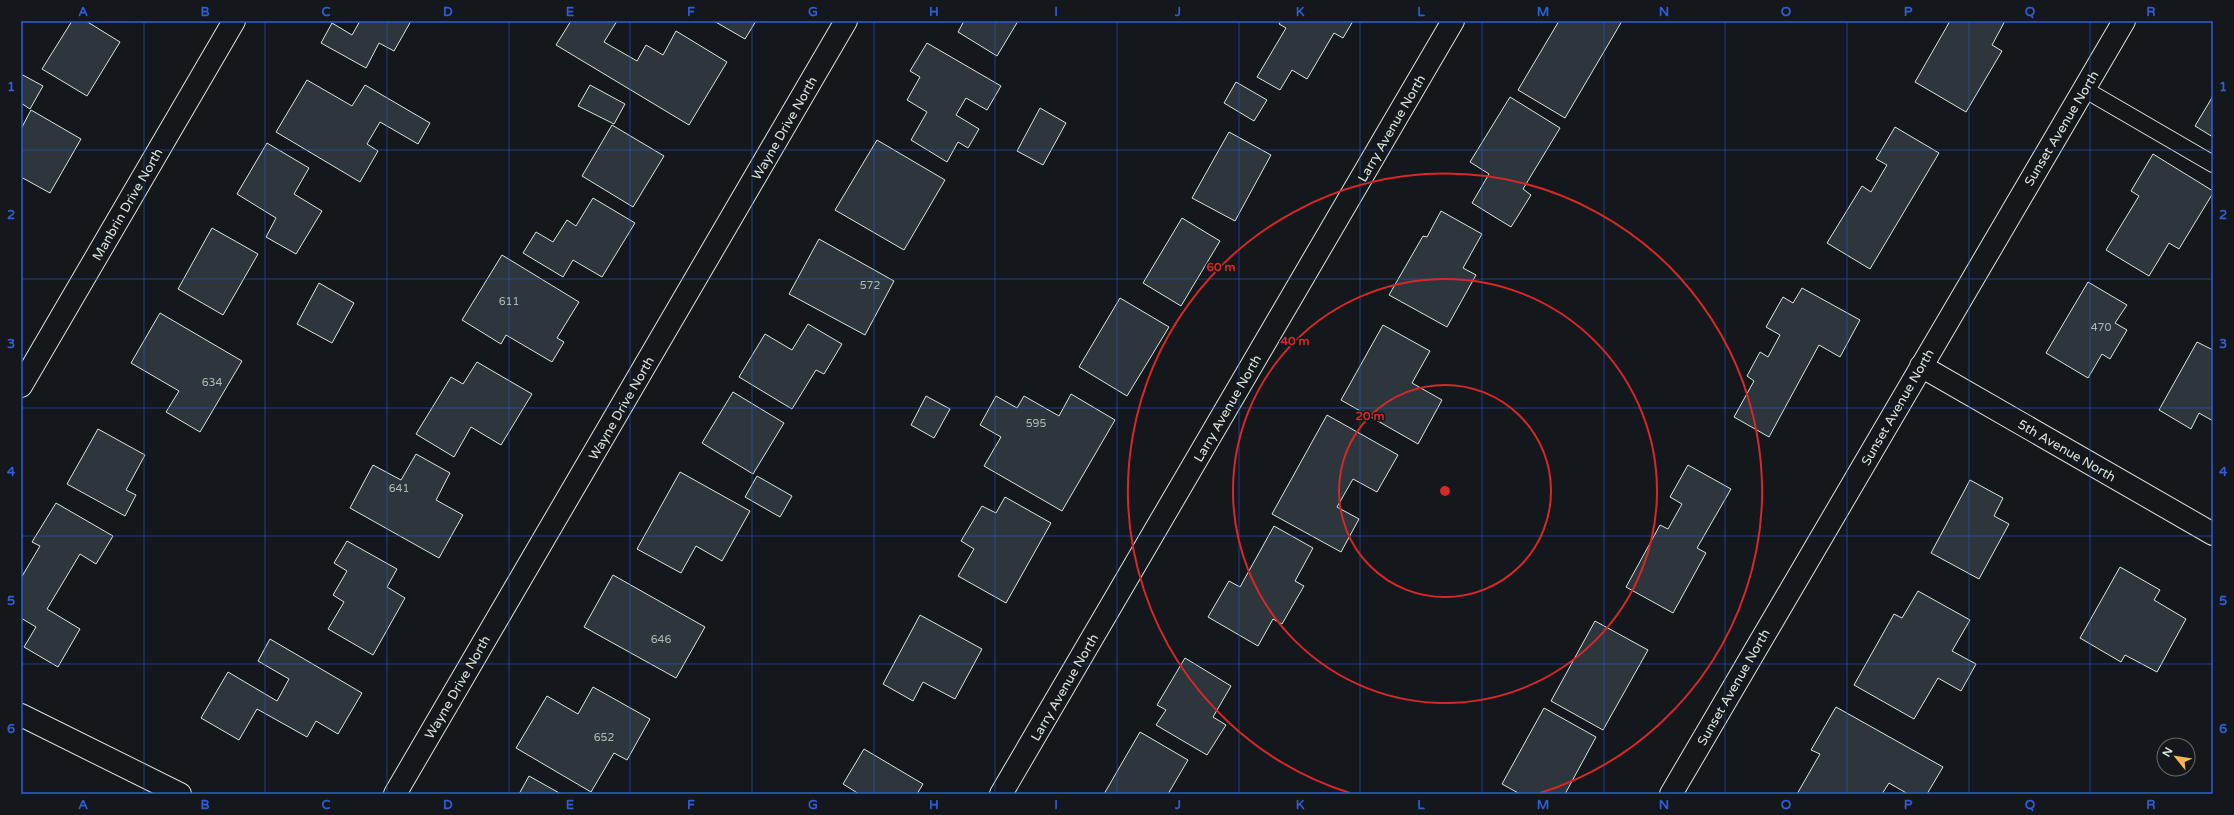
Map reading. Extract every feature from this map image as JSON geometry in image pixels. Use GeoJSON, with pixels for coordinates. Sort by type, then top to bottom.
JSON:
{"type":"FeatureCollection","features":[{"type":"Feature","properties":{"kind":"street","name":"Manbrin Drive North"},"geometry":{"type":"LineString","coordinates":[[21,386],[234,21]]}},
{"type":"Feature","properties":{"kind":"street","name":"Wayne Drive North"},"geometry":{"type":"LineString","coordinates":[[395,794],[846,21]]}},
{"type":"Feature","properties":{"kind":"street","name":"Larry Avenue North"},"geometry":{"type":"LineString","coordinates":[[1001,794],[1453,21]]}},
{"type":"Feature","properties":{"kind":"street","name":"Sunset Avenue North"},"geometry":{"type":"LineString","coordinates":[[1671,794],[2124,21]]}},
{"type":"Feature","properties":{"kind":"street","name":"5th Avenue North"},"geometry":{"type":"LineString","coordinates":[[1921,366],[2213,534]]}},
{"type":"Feature","properties":{"kind":"street"},"geometry":{"type":"LineString","coordinates":[[21,715],[180,794]]}},
{"type":"Feature","properties":{"kind":"lane"},"geometry":{"type":"LineString","coordinates":[[2084,89],[2213,164]]}},
{"type":"Feature","properties":{"kind":"building"},"geometry":{"type":"Polygon","coordinates":[[[72,21],[86,21],[120,42],[87,96],[42,69],[72,21]]]}},
{"type":"Feature","properties":{"kind":"building"},"geometry":{"type":"Polygon","coordinates":[[[360,21],[411,21],[394,51],[379,43],[366,68],[321,43],[332,23],[352,35],[360,21]]]}},
{"type":"Feature","properties":{"kind":"building"},"geometry":{"type":"Polygon","coordinates":[[[571,21],[617,21],[604,42],[637,61],[646,45],[663,55],[676,31],[727,62],[689,125],[556,45],[571,21]]]}},
{"type":"Feature","properties":{"kind":"building"},"geometry":{"type":"Polygon","coordinates":[[[714,21],[756,21],[745,39],[714,21]]]}},
{"type":"Feature","properties":{"kind":"building"},"geometry":{"type":"Polygon","coordinates":[[[964,21],[1018,21],[997,56],[958,32],[964,21]]]}},
{"type":"Feature","properties":{"kind":"building"},"geometry":{"type":"Polygon","coordinates":[[[1281,21],[1353,21],[1343,38],[1334,33],[1307,79],[1292,70],[1280,90],[1257,77],[1286,28],[1279,24],[1281,21]]]}},
{"type":"Feature","properties":{"kind":"building"},"geometry":{"type":"Polygon","coordinates":[[[1559,21],[1622,21],[1565,118],[1518,90],[1559,21]]]}},
{"type":"Feature","properties":{"kind":"building"},"geometry":{"type":"Polygon","coordinates":[[[1950,21],[2005,21],[1992,45],[2002,51],[1966,112],[1915,82],[1950,21]]]}},
{"type":"Feature","properties":{"kind":"building"},"geometry":{"type":"Polygon","coordinates":[[[927,43],[1001,86],[987,110],[966,98],[956,115],[979,129],[968,148],[958,142],[947,162],[911,140],[927,112],[907,100],[920,77],[910,71],[927,43]]]}},
{"type":"Feature","properties":{"kind":"building"},"geometry":{"type":"Polygon","coordinates":[[[21,74],[43,86],[30,109],[21,103],[21,74]]]}},
{"type":"Feature","properties":{"kind":"building"},"geometry":{"type":"Polygon","coordinates":[[[307,80],[352,106],[365,85],[430,123],[418,144],[380,122],[367,144],[378,151],[360,182],[276,132],[307,80]]]}},
{"type":"Feature","properties":{"kind":"building"},"geometry":{"type":"Polygon","coordinates":[[[1236,82],[1267,100],[1254,121],[1224,103],[1236,82]]]}},
{"type":"Feature","properties":{"kind":"building"},"geometry":{"type":"Polygon","coordinates":[[[590,85],[625,104],[614,124],[578,106],[590,85]]]}},
{"type":"Feature","properties":{"kind":"building"},"geometry":{"type":"Polygon","coordinates":[[[2213,96],[2213,137],[2195,126],[2213,96]]]}},
{"type":"Feature","properties":{"kind":"building"},"geometry":{"type":"Polygon","coordinates":[[[1510,97],[1560,128],[1523,189],[1531,195],[1511,227],[1472,203],[1489,174],[1470,162],[1510,97]]]}},
{"type":"Feature","properties":{"kind":"building"},"geometry":{"type":"Polygon","coordinates":[[[1040,108],[1066,123],[1043,165],[1017,151],[1040,108]]]}},
{"type":"Feature","properties":{"kind":"building"},"geometry":{"type":"Polygon","coordinates":[[[31,110],[81,139],[50,193],[21,177],[21,129],[31,110]]]}},
{"type":"Feature","properties":{"kind":"building"},"geometry":{"type":"Polygon","coordinates":[[[612,125],[664,156],[633,207],[582,176],[612,125]]]}},
{"type":"Feature","properties":{"kind":"building"},"geometry":{"type":"Polygon","coordinates":[[[1895,127],[1939,153],[1870,269],[1827,243],[1862,186],[1871,192],[1887,165],[1876,159],[1895,127]]]}},
{"type":"Feature","properties":{"kind":"building"},"geometry":{"type":"Polygon","coordinates":[[[1229,132],[1271,155],[1235,221],[1192,198],[1229,132]]]}},
{"type":"Feature","properties":{"kind":"building"},"geometry":{"type":"Polygon","coordinates":[[[877,140],[945,180],[904,250],[835,210],[877,140]]]}},
{"type":"Feature","properties":{"kind":"building"},"geometry":{"type":"Polygon","coordinates":[[[267,143],[309,168],[294,194],[322,211],[296,254],[266,237],[276,218],[237,194],[267,143]]]}},
{"type":"Feature","properties":{"kind":"building"},"geometry":{"type":"Polygon","coordinates":[[[2153,154],[2213,191],[2213,193],[2179,249],[2169,243],[2149,276],[2106,250],[2139,196],[2131,191],[2153,154]]]}},
{"type":"Feature","properties":{"kind":"building"},"geometry":{"type":"Polygon","coordinates":[[[593,198],[635,223],[602,277],[573,260],[563,277],[523,253],[536,232],[553,242],[567,220],[576,226],[593,198]]]}},
{"type":"Feature","properties":{"kind":"building"},"geometry":{"type":"Polygon","coordinates":[[[1441,211],[1482,234],[1463,268],[1476,275],[1447,327],[1389,295],[1423,236],[1427,237],[1441,211]]]}},
{"type":"Feature","properties":{"kind":"building"},"geometry":{"type":"Polygon","coordinates":[[[1182,218],[1220,241],[1181,306],[1143,283],[1182,218]]]}},
{"type":"Feature","properties":{"kind":"building"},"geometry":{"type":"Polygon","coordinates":[[[212,228],[258,254],[223,315],[178,289],[212,228]]]}},
{"type":"Feature","properties":{"kind":"building"},"geometry":{"type":"Polygon","coordinates":[[[819,239],[894,281],[865,335],[789,294],[819,239]]]}},
{"type":"Feature","properties":{"kind":"building"},"geometry":{"type":"Polygon","coordinates":[[[502,255],[579,302],[557,338],[564,342],[552,362],[506,335],[501,344],[462,320],[502,255]]]}},
{"type":"Feature","properties":{"kind":"building"},"geometry":{"type":"Polygon","coordinates":[[[2088,282],[2127,305],[2115,323],[2127,330],[2110,359],[2102,354],[2088,378],[2046,353],[2088,282]]]}},
{"type":"Feature","properties":{"kind":"building"},"geometry":{"type":"Polygon","coordinates":[[[319,283],[354,303],[332,343],[297,324],[319,283]]]}},
{"type":"Feature","properties":{"kind":"building"},"geometry":{"type":"Polygon","coordinates":[[[1802,288],[1860,320],[1840,357],[1819,345],[1769,437],[1734,417],[1754,381],[1747,376],[1760,352],[1768,357],[1780,335],[1766,327],[1783,297],[1793,303],[1802,288]]]}},
{"type":"Feature","properties":{"kind":"building"},"geometry":{"type":"Polygon","coordinates":[[[1120,298],[1169,327],[1127,396],[1079,367],[1120,298]]]}},
{"type":"Feature","properties":{"kind":"building"},"geometry":{"type":"Polygon","coordinates":[[[160,313],[242,361],[200,432],[166,412],[179,391],[131,363],[160,313]]]}},
{"type":"Feature","properties":{"kind":"building"},"geometry":{"type":"Polygon","coordinates":[[[808,324],[842,344],[824,374],[816,370],[792,409],[739,377],[765,334],[792,350],[808,324]]]}},
{"type":"Feature","properties":{"kind":"building"},"geometry":{"type":"Polygon","coordinates":[[[1383,325],[1430,351],[1412,383],[1442,400],[1418,444],[1341,400],[1383,325]]]}},
{"type":"Feature","properties":{"kind":"building"},"geometry":{"type":"Polygon","coordinates":[[[2197,342],[2213,350],[2213,421],[2199,413],[2191,429],[2159,410],[2197,342]]]}},
{"type":"Feature","properties":{"kind":"building"},"geometry":{"type":"Polygon","coordinates":[[[477,362],[532,394],[501,445],[471,427],[454,457],[416,434],[451,377],[463,384],[477,362]]]}},
{"type":"Feature","properties":{"kind":"building"},"geometry":{"type":"Polygon","coordinates":[[[733,392],[784,423],[753,474],[702,443],[733,392]]]}},
{"type":"Feature","properties":{"kind":"building"},"geometry":{"type":"Polygon","coordinates":[[[1071,394],[1115,420],[1062,511],[984,466],[1001,437],[980,425],[996,396],[1017,408],[1024,396],[1059,416],[1071,394]]]}},
{"type":"Feature","properties":{"kind":"building"},"geometry":{"type":"Polygon","coordinates":[[[926,396],[950,409],[934,438],[911,425],[926,396]]]}},
{"type":"Feature","properties":{"kind":"building"},"geometry":{"type":"Polygon","coordinates":[[[1327,415],[1398,455],[1377,492],[1353,479],[1337,507],[1359,519],[1341,552],[1272,514],[1327,415]]]}},
{"type":"Feature","properties":{"kind":"building"},"geometry":{"type":"Polygon","coordinates":[[[98,429],[145,455],[126,490],[136,495],[125,516],[67,484],[98,429]]]}},
{"type":"Feature","properties":{"kind":"building"},"geometry":{"type":"Polygon","coordinates":[[[416,454],[450,473],[436,500],[463,515],[439,558],[350,508],[373,465],[401,480],[416,454]]]}},
{"type":"Feature","properties":{"kind":"building"},"geometry":{"type":"Polygon","coordinates":[[[1688,465],[1731,489],[1697,548],[1706,553],[1673,613],[1626,587],[1660,525],[1668,529],[1682,504],[1670,497],[1688,465]]]}},
{"type":"Feature","properties":{"kind":"building"},"geometry":{"type":"Polygon","coordinates":[[[680,472],[750,511],[722,561],[696,546],[681,573],[637,549],[680,472]]]}},
{"type":"Feature","properties":{"kind":"building"},"geometry":{"type":"Polygon","coordinates":[[[757,476],[792,496],[780,517],[745,497],[757,476]]]}},
{"type":"Feature","properties":{"kind":"building"},"geometry":{"type":"Polygon","coordinates":[[[1970,480],[2003,498],[1994,516],[2009,524],[1979,579],[1931,553],[1970,480]]]}},
{"type":"Feature","properties":{"kind":"building"},"geometry":{"type":"Polygon","coordinates":[[[1005,497],[1051,523],[1006,603],[958,576],[974,549],[961,541],[982,506],[996,513],[1005,497]]]}},
{"type":"Feature","properties":{"kind":"building"},"geometry":{"type":"Polygon","coordinates":[[[56,503],[113,536],[96,564],[80,554],[47,609],[80,629],[58,667],[24,647],[36,627],[21,618],[21,578],[40,546],[32,542],[56,503]]]}},
{"type":"Feature","properties":{"kind":"building"},"geometry":{"type":"Polygon","coordinates":[[[1274,526],[1313,548],[1295,581],[1304,586],[1282,624],[1273,619],[1258,646],[1208,617],[1229,581],[1240,587],[1274,526]]]}},
{"type":"Feature","properties":{"kind":"building"},"geometry":{"type":"Polygon","coordinates":[[[347,541],[397,569],[387,587],[405,598],[373,655],[328,629],[344,602],[333,595],[347,571],[334,563],[347,541]]]}},
{"type":"Feature","properties":{"kind":"building"},"geometry":{"type":"Polygon","coordinates":[[[2120,567],[2160,590],[2154,600],[2186,619],[2157,672],[2125,655],[2121,662],[2080,638],[2120,567]]]}},
{"type":"Feature","properties":{"kind":"building"},"geometry":{"type":"Polygon","coordinates":[[[613,575],[705,627],[676,678],[584,627],[613,575]]]}},
{"type":"Feature","properties":{"kind":"building"},"geometry":{"type":"Polygon","coordinates":[[[1918,591],[1970,620],[1952,651],[1976,664],[1961,691],[1938,678],[1914,719],[1854,685],[1894,614],[1902,618],[1918,591]]]}},
{"type":"Feature","properties":{"kind":"building"},"geometry":{"type":"Polygon","coordinates":[[[920,615],[982,649],[955,699],[923,682],[913,701],[883,684],[920,615]]]}},
{"type":"Feature","properties":{"kind":"building"},"geometry":{"type":"Polygon","coordinates":[[[1595,621],[1648,650],[1603,730],[1551,701],[1595,621]]]}},
{"type":"Feature","properties":{"kind":"building"},"geometry":{"type":"Polygon","coordinates":[[[270,639],[362,693],[338,734],[316,721],[307,737],[257,709],[239,740],[201,718],[228,672],[277,701],[289,679],[258,661],[270,639]]]}},
{"type":"Feature","properties":{"kind":"building"},"geometry":{"type":"Polygon","coordinates":[[[1185,658],[1231,686],[1213,717],[1226,725],[1207,755],[1156,725],[1166,710],[1157,705],[1185,658]]]}},
{"type":"Feature","properties":{"kind":"building"},"geometry":{"type":"Polygon","coordinates":[[[593,687],[650,719],[627,760],[614,753],[591,792],[516,748],[547,696],[578,714],[593,687]]]}},
{"type":"Feature","properties":{"kind":"building"},"geometry":{"type":"Polygon","coordinates":[[[1836,707],[1943,767],[1927,794],[1908,794],[1889,783],[1882,794],[1797,794],[1820,754],[1811,750],[1836,707]]]}},
{"type":"Feature","properties":{"kind":"building"},"geometry":{"type":"Polygon","coordinates":[[[1544,708],[1596,737],[1565,794],[1520,794],[1502,784],[1544,708]]]}},
{"type":"Feature","properties":{"kind":"building"},"geometry":{"type":"Polygon","coordinates":[[[1140,732],[1188,760],[1168,794],[1104,794],[1140,732]]]}},
{"type":"Feature","properties":{"kind":"building"},"geometry":{"type":"Polygon","coordinates":[[[864,749],[923,784],[917,794],[859,794],[843,784],[864,749]]]}},
{"type":"Feature","properties":{"kind":"building"},"geometry":{"type":"Polygon","coordinates":[[[529,776],[561,794],[519,794],[529,776]]]}}]}
